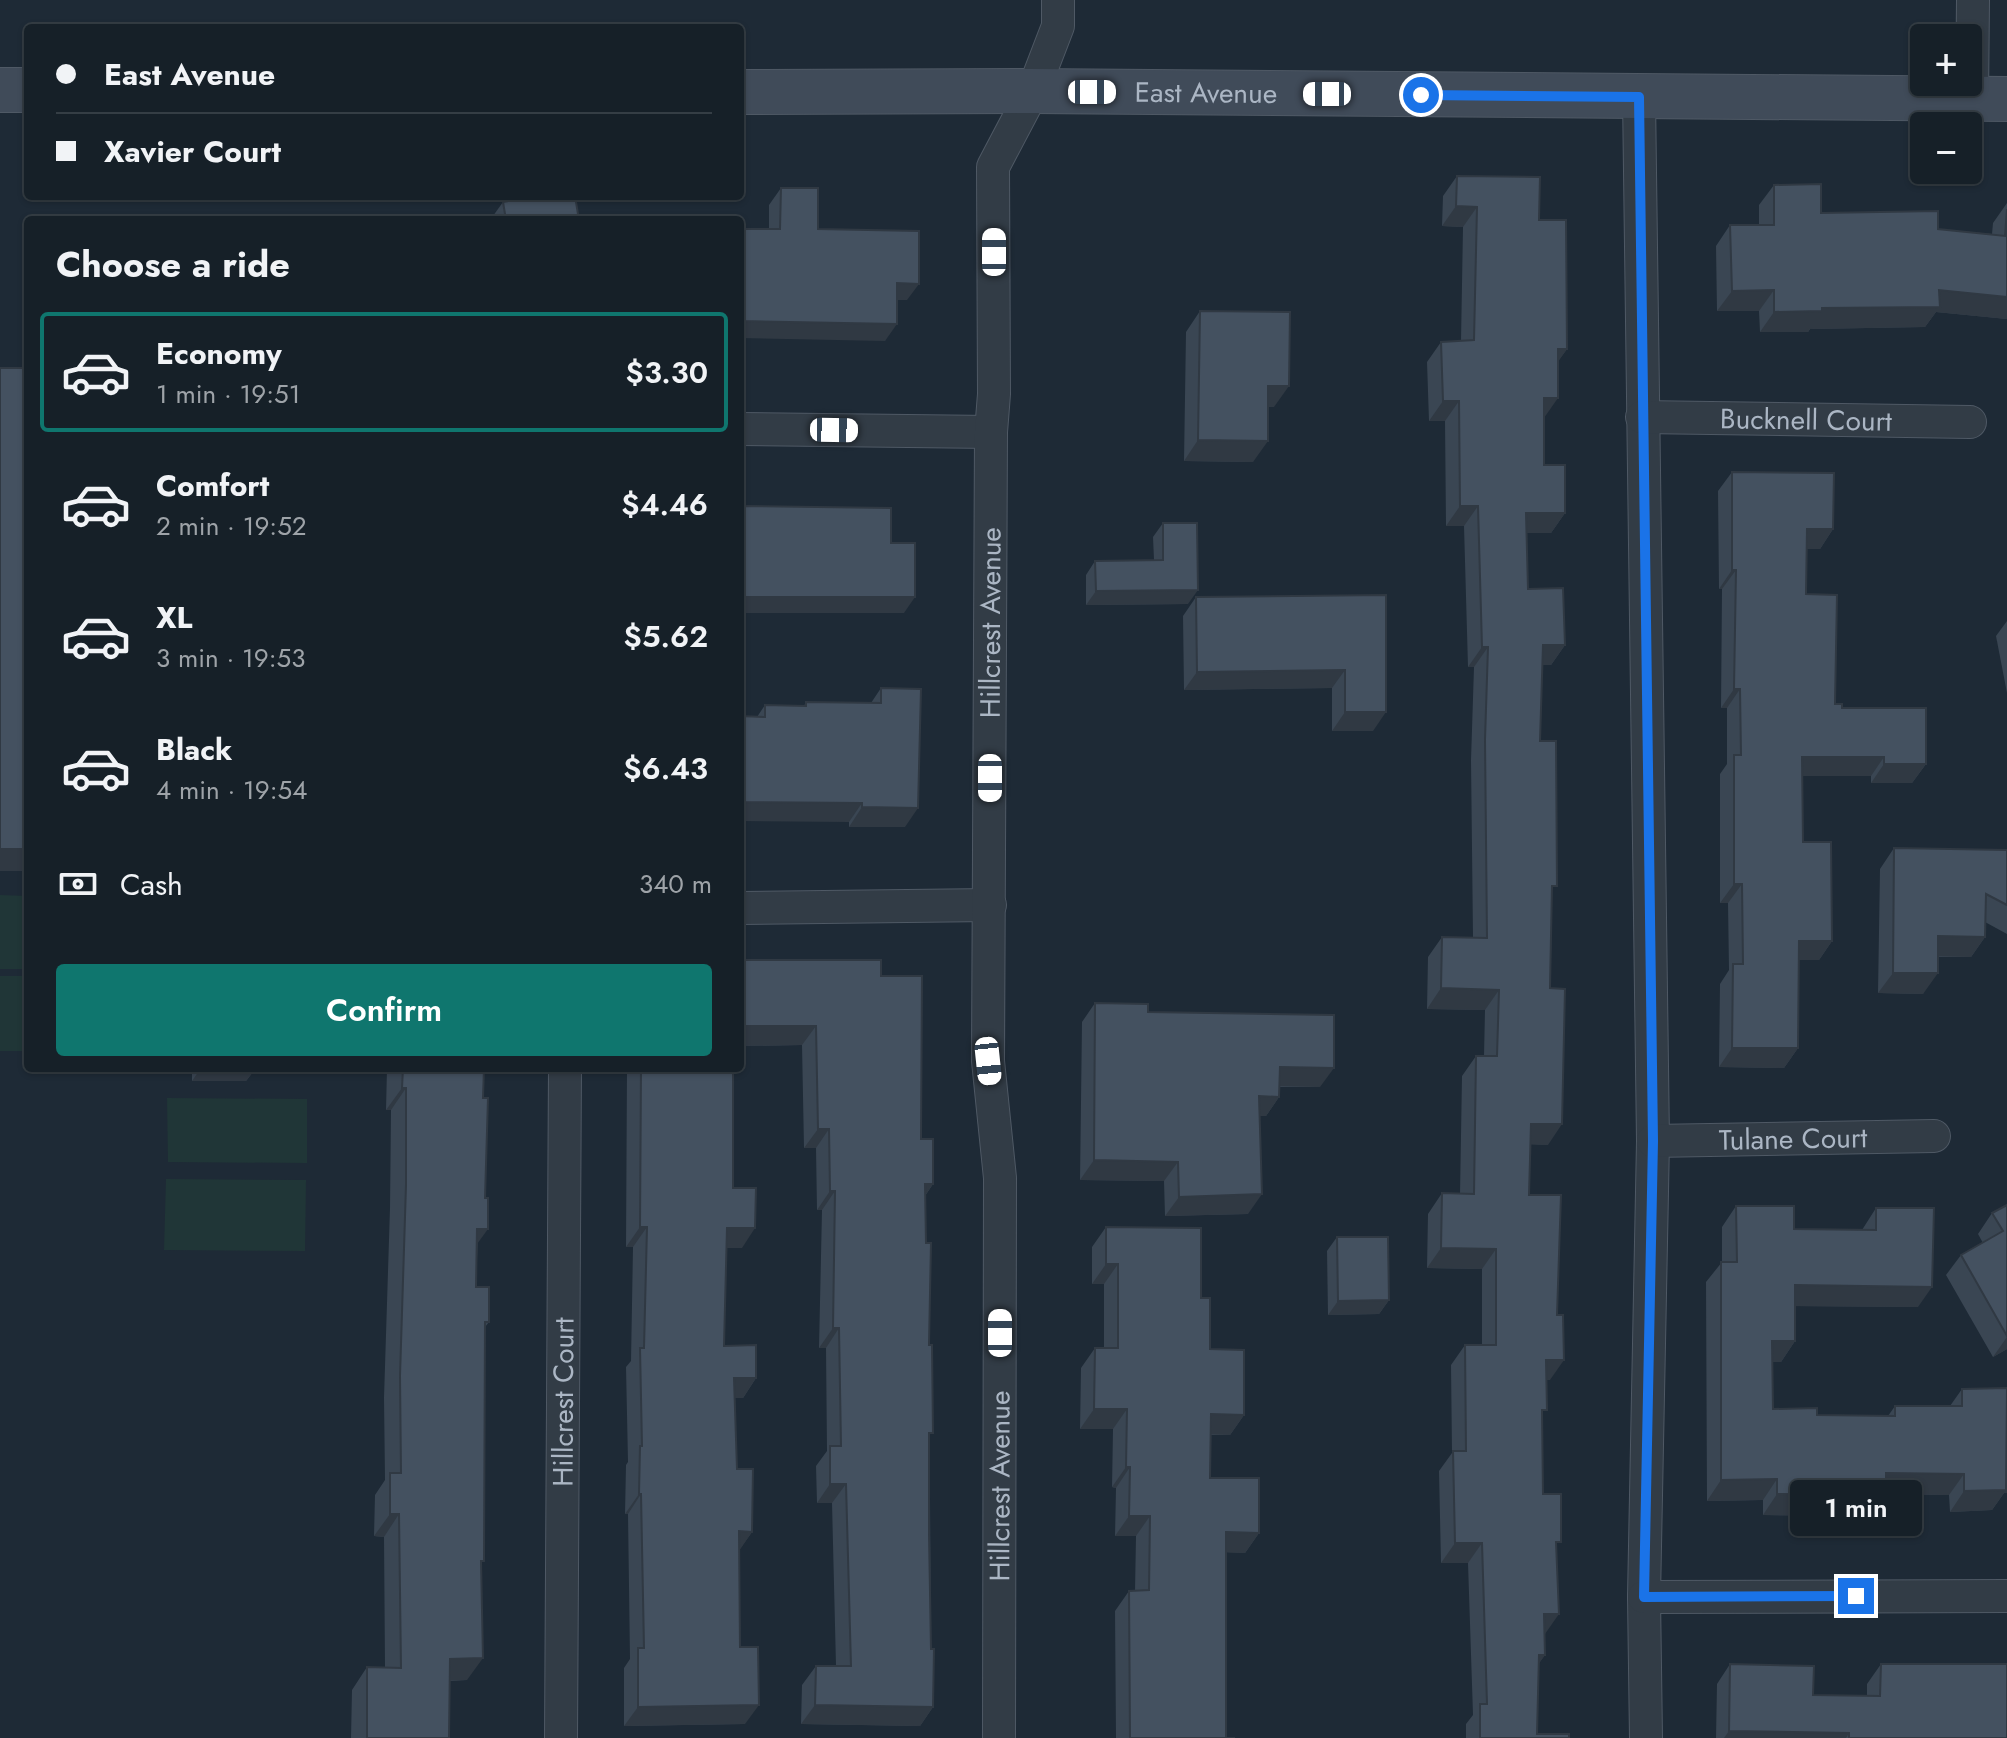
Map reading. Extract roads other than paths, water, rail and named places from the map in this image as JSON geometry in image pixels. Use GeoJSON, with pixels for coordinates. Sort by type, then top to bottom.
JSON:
{"type":"FeatureCollection","features":[{"type":"Feature","properties":{"kind":"main road"},"geometry":{"type":"LineString","coordinates":[[0,90],[24,90]]}},
{"type":"Feature","properties":{"kind":"main road","name":"East Avenue"},"geometry":{"type":"LineString","coordinates":[[744,92],[1033,91],[1990,99]]}},
{"type":"Feature","properties":{"kind":"street","name":"Hillcrest Avenue"},"geometry":{"type":"LineString","coordinates":[[999,1738],[1000,1178],[988,1061],[993,167],[1033,91],[1058,26],[1058,0]]}},
{"type":"Feature","properties":{"kind":"street"},"geometry":{"type":"LineString","coordinates":[[1973,0],[1990,99]]}},
{"type":"Feature","properties":{"kind":"street"},"geometry":{"type":"LineString","coordinates":[[1639,97],[1653,1141],[1644,1597],[1646,1738]]}},
{"type":"Feature","properties":{"kind":"street","name":"Bucknell Court"},"geometry":{"type":"LineString","coordinates":[[1642,417],[1970,422]]}},
{"type":"Feature","properties":{"kind":"street"},"geometry":{"type":"LineString","coordinates":[[744,429],[991,432]]}},
{"type":"Feature","properties":{"kind":"street"},"geometry":{"type":"LineString","coordinates":[[744,908],[990,905]]}},
{"type":"Feature","properties":{"kind":"street","name":"Hillcrest Court"},"geometry":{"type":"LineString","coordinates":[[561,1738],[565,1072]]}},
{"type":"Feature","properties":{"kind":"street","name":"Tulane Court"},"geometry":{"type":"LineString","coordinates":[[1653,1141],[1934,1136]]}},
{"type":"Feature","properties":{"kind":"street"},"geometry":{"type":"LineString","coordinates":[[1644,1597],[2007,1596]]}}]}
